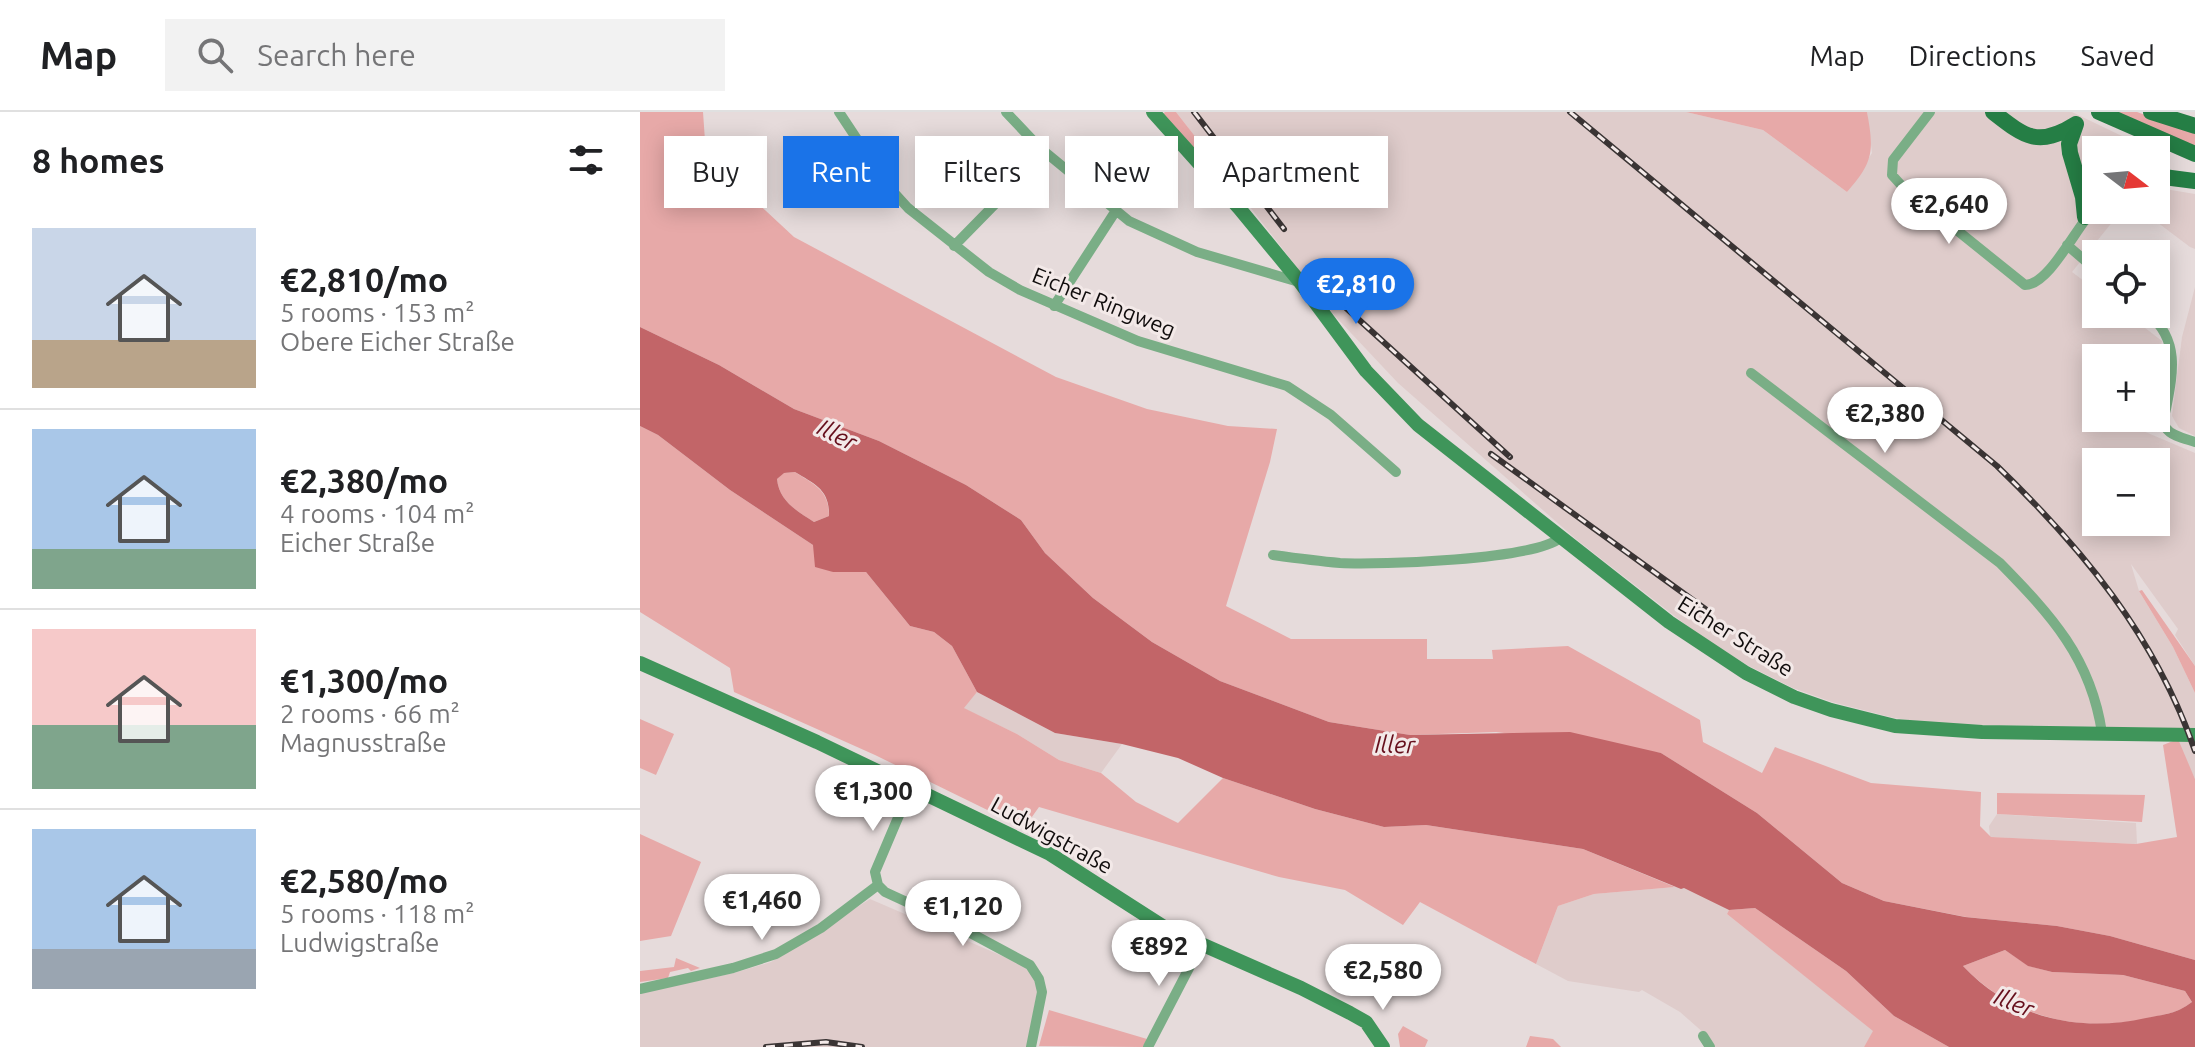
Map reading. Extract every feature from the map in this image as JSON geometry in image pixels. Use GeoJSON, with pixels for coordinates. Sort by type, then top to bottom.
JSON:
{"type":"FeatureCollection","features":[{"type":"Feature","properties":{"kind":"main road"},"geometry":{"type":"LineString","coordinates":[[1993,112],[2015,130],[2034,138],[2062,134],[2076,124],[2069,144],[2082,194]]}},
{"type":"Feature","properties":{"kind":"main road"},"geometry":{"type":"LineString","coordinates":[[2099,112],[2195,154]]}},
{"type":"Feature","properties":{"kind":"main road"},"geometry":{"type":"LineString","coordinates":[[2151,112],[2195,126]]}},
{"type":"Feature","properties":{"kind":"main road"},"geometry":{"type":"LineString","coordinates":[[2170,178],[2195,181]]}},
{"type":"Feature","properties":{"kind":"street","name":"Eicher Ringweg"},"geometry":{"type":"LineString","coordinates":[[839,112],[888,186],[923,222],[1020,290],[1138,341],[1287,386],[1331,415],[1396,472]]}},
{"type":"Feature","properties":{"kind":"street"},"geometry":{"type":"LineString","coordinates":[[1006,112],[1029,136]]}},
{"type":"Feature","properties":{"kind":"street","name":"Eicher Straße"},"geometry":{"type":"LineString","coordinates":[[1153,112],[1300,282],[1366,371],[1418,425],[1696,642],[1746,673],[1794,697],[1869,719],[1917,728],[2195,735]]}},
{"type":"Feature","properties":{"kind":"street"},"geometry":{"type":"LineString","coordinates":[[1930,112],[1893,160],[1892,175],[2025,285],[2036,282],[2082,223]]}},
{"type":"Feature","properties":{"kind":"street"},"geometry":{"type":"LineString","coordinates":[[1049,156],[1115,212],[1153,234],[1197,252],[1300,282]]}},
{"type":"Feature","properties":{"kind":"street"},"geometry":{"type":"LineString","coordinates":[[954,246],[991,208]]}},
{"type":"Feature","properties":{"kind":"street"},"geometry":{"type":"LineString","coordinates":[[1054,306],[1115,212]]}},
{"type":"Feature","properties":{"kind":"street"},"geometry":{"type":"LineString","coordinates":[[2067,245],[2082,258]]}},
{"type":"Feature","properties":{"kind":"street"},"geometry":{"type":"LineString","coordinates":[[1251,267],[1280,259]]}},
{"type":"Feature","properties":{"kind":"street"},"geometry":{"type":"LineString","coordinates":[[2162,328],[2173,354],[2174,371],[2164,417],[2166,427],[2173,434],[2195,442]]}},
{"type":"Feature","properties":{"kind":"street"},"geometry":{"type":"LineString","coordinates":[[1751,373],[2000,563],[2060,628],[2077,654],[2097,705],[2102,733]]}},
{"type":"Feature","properties":{"kind":"street"},"geometry":{"type":"LineString","coordinates":[[1273,555],[1342,563],[1458,559],[1522,551],[1552,544],[1560,538]]}},
{"type":"Feature","properties":{"kind":"street","name":"Ludwigstraße"},"geometry":{"type":"LineString","coordinates":[[640,663],[1050,854],[1167,929],[1350,1013],[1371,1028],[1383,1047]]}},
{"type":"Feature","properties":{"kind":"street"},"geometry":{"type":"LineString","coordinates":[[911,787],[875,872],[878,885],[885,892],[950,922],[1030,965],[1039,979],[1042,992],[1031,1047]]}},
{"type":"Feature","properties":{"kind":"street"},"geometry":{"type":"LineString","coordinates":[[640,989],[733,968],[776,954],[821,928],[878,885]]}},
{"type":"Feature","properties":{"kind":"street"},"geometry":{"type":"LineString","coordinates":[[1148,1047],[1201,945]]}},
{"type":"Feature","properties":{"kind":"street"},"geometry":{"type":"LineString","coordinates":[[1703,1036],[1710,1047]]}},
{"type":"Feature","properties":{"kind":"shaded area"},"geometry":{"type":"Polygon","coordinates":[[[640,112],[703,112],[705,136],[664,136],[664,208],[763,208],[794,237],[1056,377],[1147,409],[1228,426],[1277,429],[1270,462],[1226,606],[1291,639],[1427,639],[1427,659],[1493,659],[1492,650],[1568,646],[1700,720],[1703,742],[1762,773],[1775,747],[1871,783],[1981,792],[1980,826],[1991,837],[2136,844],[2177,837],[2163,745],[2178,739],[2195,779],[2195,960],[2110,936],[2057,926],[1966,917],[1884,901],[1842,883],[1757,813],[1661,753],[1496,732],[1410,735],[1329,722],[1220,681],[1152,642],[1093,598],[1045,553],[1021,520],[966,485],[879,441],[794,409],[719,365],[640,327],[640,112]]]}},
{"type":"Feature","properties":{"kind":"shaded area"},"geometry":{"type":"Polygon","coordinates":[[[1176,112],[1686,112],[1763,130],[1847,192],[1872,153],[1867,112],[2072,112],[2122,136],[2082,136],[2082,224],[2111,224],[2098,240],[2082,240],[2082,260],[2072,272],[2082,280],[2082,328],[2145,328],[2162,341],[2161,344],[2082,344],[2082,432],[2145,432],[2195,453],[2195,666],[2175,635],[2178,629],[2131,564],[2139,591],[2173,647],[2195,693],[2195,779],[2171,728],[1938,724],[1894,718],[1793,688],[1747,665],[1699,635],[1577,540],[1398,383],[1335,316],[1251,208],[1388,208],[1388,136],[1195,136],[1176,112]]]}},
{"type":"Feature","properties":{"kind":"shaded area"},"geometry":{"type":"Polygon","coordinates":[[[1176,112],[1195,136],[1194,149],[1163,114],[1176,112]]]}},
{"type":"Feature","properties":{"kind":"shaded area"},"geometry":{"type":"Polygon","coordinates":[[[1686,112],[1867,112],[1870,155],[1847,192],[1763,130],[1686,112]]]}},
{"type":"Feature","properties":{"kind":"shaded area"},"geometry":{"type":"Polygon","coordinates":[[[2112,112],[2137,112],[2195,133],[2195,147],[2112,112]]]}},
{"type":"Feature","properties":{"kind":"shaded area"},"geometry":{"type":"Polygon","coordinates":[[[2170,190],[2195,194],[2195,249],[2160,224],[2170,224],[2170,190]]]}},
{"type":"Feature","properties":{"kind":"shaded area"},"geometry":{"type":"Polygon","coordinates":[[[2195,287],[2195,436],[2179,428],[2172,416],[2182,337],[2195,287]]]}},
{"type":"Feature","properties":{"kind":"shaded area"},"geometry":{"type":"Polygon","coordinates":[[[640,426],[658,435],[730,490],[813,545],[833,572],[866,572],[910,626],[934,632],[952,646],[977,692],[964,708],[1017,734],[1059,760],[1101,773],[1136,802],[1178,823],[1223,778],[1315,809],[1384,827],[1426,825],[1583,849],[1675,887],[1594,894],[1558,906],[1536,964],[1420,902],[1403,925],[1345,890],[1279,877],[1039,807],[1024,828],[875,755],[734,692],[730,668],[640,612],[640,426]]]}},
{"type":"Feature","properties":{"kind":"shaded area"},"geometry":{"type":"Polygon","coordinates":[[[795,472],[824,494],[829,516],[814,522],[785,499],[777,479],[783,473],[795,472]]]}},
{"type":"Feature","properties":{"kind":"shaded area"},"geometry":{"type":"Polygon","coordinates":[[[2142,590],[2195,666],[2195,693],[2173,647],[2139,591],[2142,590]]]}},
{"type":"Feature","properties":{"kind":"shaded area"},"geometry":{"type":"Polygon","coordinates":[[[977,692],[1055,733],[1122,744],[1101,773],[1059,760],[1017,734],[963,708],[977,692]]]}},
{"type":"Feature","properties":{"kind":"shaded area"},"geometry":{"type":"Polygon","coordinates":[[[640,719],[674,734],[656,775],[640,768],[640,719]]]}},
{"type":"Feature","properties":{"kind":"shaded area"},"geometry":{"type":"Polygon","coordinates":[[[1997,793],[2145,795],[2142,822],[1997,814],[1997,793]]]}},
{"type":"Feature","properties":{"kind":"shaded area"},"geometry":{"type":"Polygon","coordinates":[[[1997,814],[2136,823],[2137,844],[1990,837],[1989,826],[1997,814]]]}},
{"type":"Feature","properties":{"kind":"shaded area"},"geometry":{"type":"Polygon","coordinates":[[[640,834],[701,862],[671,936],[640,941],[640,834]]]}},
{"type":"Feature","properties":{"kind":"shaded area"},"geometry":{"type":"Polygon","coordinates":[[[1684,887],[1729,910],[1727,914],[1874,1031],[1864,1047],[1714,1047],[1705,1034],[1680,1012],[1642,990],[1568,981],[1536,964],[1558,906],[1594,894],[1684,887]]]}},
{"type":"Feature","properties":{"kind":"shaded area"},"geometry":{"type":"Polygon","coordinates":[[[870,899],[1028,967],[1035,979],[1037,992],[1027,1047],[640,1047],[640,993],[771,962],[870,899]]]}},
{"type":"Feature","properties":{"kind":"shaded area"},"geometry":{"type":"Polygon","coordinates":[[[1755,908],[1846,971],[1894,1016],[1949,1047],[1864,1047],[1873,1031],[1727,914],[1729,910],[1755,908]]]}},
{"type":"Feature","properties":{"kind":"shaded area"},"geometry":{"type":"Polygon","coordinates":[[[2005,950],[2029,966],[2052,972],[2123,975],[2185,991],[2192,1002],[2170,1013],[2120,1023],[2095,1024],[2047,1017],[2003,998],[1963,966],[2005,950]]]}},
{"type":"Feature","properties":{"kind":"shaded area"},"geometry":{"type":"Polygon","coordinates":[[[676,958],[700,968],[670,972],[668,978],[640,982],[640,971],[674,967],[676,958]]]}},
{"type":"Feature","properties":{"kind":"shaded area"},"geometry":{"type":"Polygon","coordinates":[[[1049,1010],[1147,1039],[1143,1047],[1039,1046],[1049,1010]]]}},
{"type":"Feature","properties":{"kind":"shaded area"},"geometry":{"type":"Polygon","coordinates":[[[1403,1026],[1428,1040],[1425,1047],[1400,1047],[1398,1034],[1403,1026]]]}},
{"type":"Feature","properties":{"kind":"shaded area"},"geometry":{"type":"Polygon","coordinates":[[[1530,1036],[1553,1039],[1561,1047],[1526,1047],[1530,1036]]]}},
{"type":"Feature","properties":{"kind":"water","name":"Iller"},"geometry":{"type":"Polygon","coordinates":[[[640,327],[719,365],[794,409],[879,441],[966,485],[1021,520],[1045,553],[1093,598],[1152,642],[1220,681],[1329,722],[1410,735],[1570,732],[1661,753],[1757,813],[1842,883],[1884,901],[1965,917],[2057,926],[2110,936],[2195,960],[2195,1047],[1949,1047],[1894,1016],[1846,971],[1755,908],[1729,910],[1684,888],[1583,849],[1426,825],[1384,827],[1315,809],[1223,778],[1178,758],[1122,744],[1055,733],[977,692],[952,646],[934,632],[910,626],[866,572],[833,572],[815,567],[813,545],[730,490],[658,435],[640,426],[640,327]],[[795,472],[784,473],[777,479],[785,499],[814,522],[829,516],[824,494],[815,484],[795,472]],[[2005,950],[1963,966],[2003,998],[2047,1017],[2096,1024],[2121,1022],[2170,1013],[2192,1002],[2185,991],[2123,975],[2052,972],[2028,966],[2005,950]]]}},
{"type":"Feature","properties":{"kind":"railway"},"geometry":{"type":"LineString","coordinates":[[1194,112],[1284,229]]}},
{"type":"Feature","properties":{"kind":"railway"},"geometry":{"type":"LineString","coordinates":[[1570,112],[1997,466],[2028,497],[2087,562],[2138,632],[2179,709],[2195,751]]}},
{"type":"Feature","properties":{"kind":"railway"},"geometry":{"type":"LineString","coordinates":[[1323,287],[1510,457]]}},
{"type":"Feature","properties":{"kind":"railway"},"geometry":{"type":"LineString","coordinates":[[1491,454],[1708,611]]}},
{"type":"Feature","properties":{"kind":"railway"},"geometry":{"type":"LineString","coordinates":[[766,1047],[826,1042],[862,1047]]}}]}
